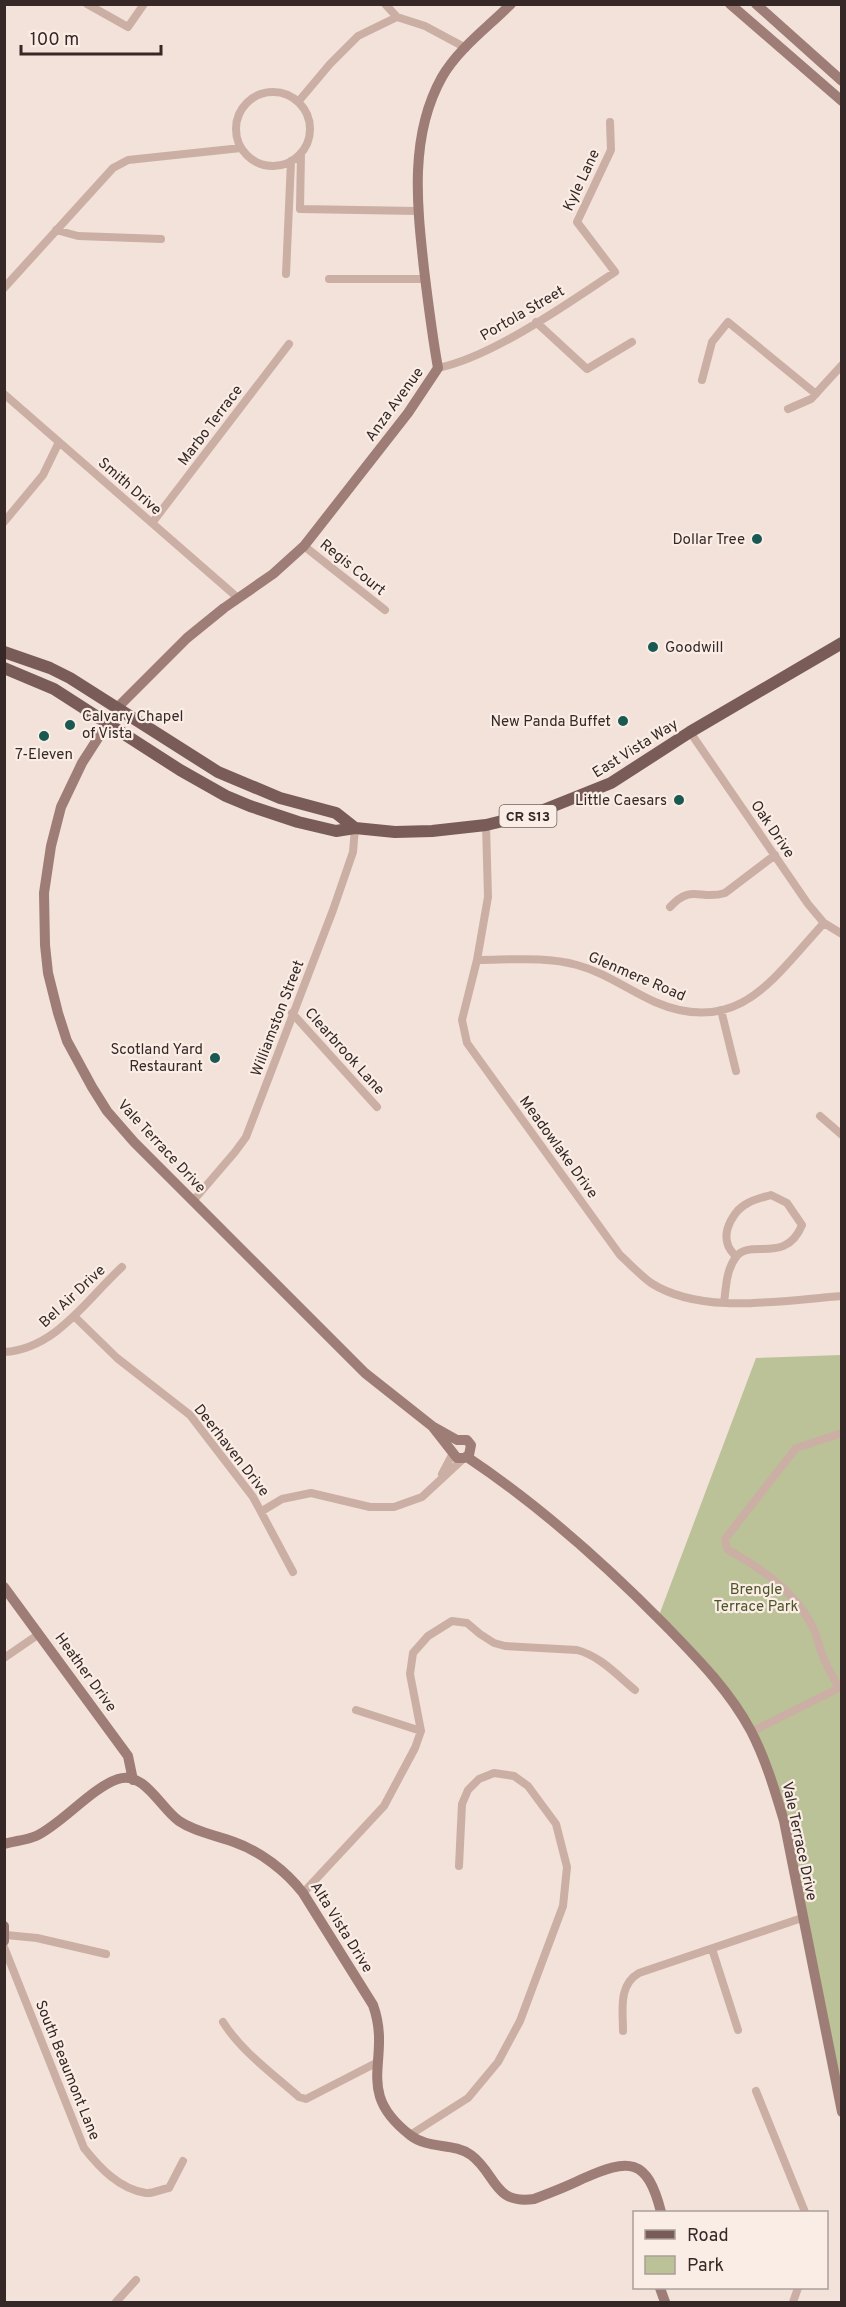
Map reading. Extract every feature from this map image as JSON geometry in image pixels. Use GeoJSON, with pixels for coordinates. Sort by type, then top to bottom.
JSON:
{"type":"FeatureCollection","features":[{"type":"Feature","properties":{"kind":"main road","name":"East Vista Way"},"geometry":{"type":"LineString","coordinates":[[4,668],[54,689],[180,770],[226,796],[269,813],[336,831],[355,828],[432,831],[486,825],[536,813],[611,783],[690,732],[842,643]]}},
{"type":"Feature","properties":{"kind":"main road","name":"East Vista Way"},"geometry":{"type":"LineString","coordinates":[[4,652],[65,676],[118,707],[168,742],[218,772],[280,798],[336,813],[355,828]]}},
{"type":"Feature","properties":{"kind":"street"},"geometry":{"type":"LineString","coordinates":[[87,4],[128,27],[144,4]]}},
{"type":"Feature","properties":{"kind":"street"},"geometry":{"type":"LineString","coordinates":[[385,4],[397,17],[425,26],[466,48]]}},
{"type":"Feature","properties":{"kind":"street","name":"Anza Avenue"},"geometry":{"type":"LineString","coordinates":[[118,707],[187,638],[273,574],[304,546],[408,413],[438,368],[417,211],[418,160],[425,122],[442,78],[466,48],[511,4]]}},
{"type":"Feature","properties":{"kind":"street"},"geometry":{"type":"LineString","coordinates":[[730,4],[842,101]]}},
{"type":"Feature","properties":{"kind":"street"},"geometry":{"type":"LineString","coordinates":[[756,4],[842,81]]}},
{"type":"Feature","properties":{"kind":"street"},"geometry":{"type":"LineString","coordinates":[[298,102],[330,64],[358,36],[397,17]]}},
{"type":"Feature","properties":{"kind":"street"},"geometry":{"type":"LineString","coordinates":[[265,92],[289,95],[298,102],[309,121],[307,143],[301,153],[291,161],[280,165],[258,163],[249,157],[241,148],[236,126],[238,114],[245,104],[254,96],[265,92]]}},
{"type":"Feature","properties":{"kind":"street","name":"Kyle Lane"},"geometry":{"type":"LineString","coordinates":[[610,122],[611,150],[577,222],[615,272]]}},
{"type":"Feature","properties":{"kind":"street"},"geometry":{"type":"LineString","coordinates":[[4,288],[113,168],[128,160],[241,148]]}},
{"type":"Feature","properties":{"kind":"street"},"geometry":{"type":"LineString","coordinates":[[301,153],[300,209],[417,211]]}},
{"type":"Feature","properties":{"kind":"street"},"geometry":{"type":"LineString","coordinates":[[285,274],[291,161]]}},
{"type":"Feature","properties":{"kind":"street"},"geometry":{"type":"LineString","coordinates":[[56,230],[78,236],[161,239]]}},
{"type":"Feature","properties":{"kind":"street","name":"Portola Street"},"geometry":{"type":"LineString","coordinates":[[438,368],[454,365],[536,322],[615,272]]}},
{"type":"Feature","properties":{"kind":"street"},"geometry":{"type":"LineString","coordinates":[[329,279],[425,279]]}},
{"type":"Feature","properties":{"kind":"street"},"geometry":{"type":"LineString","coordinates":[[536,322],[587,369],[632,342]]}},
{"type":"Feature","properties":{"kind":"street"},"geometry":{"type":"LineString","coordinates":[[702,380],[712,342],[728,322],[816,394]]}},
{"type":"Feature","properties":{"kind":"street","name":"Marbo Terrace"},"geometry":{"type":"LineString","coordinates":[[152,523],[289,344]]}},
{"type":"Feature","properties":{"kind":"street"},"geometry":{"type":"LineString","coordinates":[[788,410],[811,399],[842,365]]}},
{"type":"Feature","properties":{"kind":"street","name":"Smith Drive"},"geometry":{"type":"LineString","coordinates":[[4,394],[238,598]]}},
{"type":"Feature","properties":{"kind":"street"},"geometry":{"type":"LineString","coordinates":[[4,522],[43,475],[59,442]]}},
{"type":"Feature","properties":{"kind":"street","name":"Regis Court"},"geometry":{"type":"LineString","coordinates":[[304,546],[385,610]]}},
{"type":"Feature","properties":{"kind":"street","name":"Vale Terrace Drive"},"geometry":{"type":"LineString","coordinates":[[118,707],[82,763],[61,807],[51,846],[44,893],[45,945],[48,973],[67,1041],[107,1110],[134,1142],[364,1373],[432,1426],[457,1440]]}},
{"type":"Feature","properties":{"kind":"street","name":"Oak Drive"},"geometry":{"type":"LineString","coordinates":[[690,732],[808,904],[824,923],[842,934]]}},
{"type":"Feature","properties":{"kind":"street","name":"Meadowlake Drive"},"geometry":{"type":"LineString","coordinates":[[486,825],[488,897],[477,960],[462,1020],[467,1043],[620,1255],[652,1283],[691,1299],[724,1303],[842,1296]]}},
{"type":"Feature","properties":{"kind":"street","name":"Williamston Street"},"geometry":{"type":"LineString","coordinates":[[193,1201],[246,1137],[353,852],[355,828]]}},
{"type":"Feature","properties":{"kind":"street"},"geometry":{"type":"LineString","coordinates":[[669,907],[680,896],[688,894],[718,895],[725,893],[776,855]]}},
{"type":"Feature","properties":{"kind":"street","name":"Glenmere Road"},"geometry":{"type":"LineString","coordinates":[[477,960],[542,960],[575,964],[606,975],[654,1002],[684,1012],[706,1013],[744,1003],[763,990],[824,923]]}},
{"type":"Feature","properties":{"kind":"street"},"geometry":{"type":"LineString","coordinates":[[721,1010],[736,1071]]}},
{"type":"Feature","properties":{"kind":"street","name":"Clearbrook Lane"},"geometry":{"type":"LineString","coordinates":[[292,1013],[377,1107]]}},
{"type":"Feature","properties":{"kind":"street"},"geometry":{"type":"LineString","coordinates":[[820,1116],[842,1135]]}},
{"type":"Feature","properties":{"kind":"street"},"geometry":{"type":"LineString","coordinates":[[724,1303],[730,1269],[736,1257],[743,1251],[783,1248],[800,1233],[802,1225],[788,1203],[771,1195],[747,1203],[736,1212],[730,1222],[726,1237],[728,1246],[736,1257]]}},
{"type":"Feature","properties":{"kind":"street","name":"Bel Air Drive"},"geometry":{"type":"LineString","coordinates":[[4,1352],[28,1348],[51,1336],[122,1267]]}},
{"type":"Feature","properties":{"kind":"street","name":"Deerhaven Drive"},"geometry":{"type":"LineString","coordinates":[[74,1316],[117,1358],[190,1415],[262,1511],[293,1572]]}},
{"type":"Feature","properties":{"kind":"street","name":"Vale Terrace Drive"},"geometry":{"type":"LineString","coordinates":[[432,1426],[452,1451]]}},
{"type":"Feature","properties":{"kind":"street"},"geometry":{"type":"LineString","coordinates":[[752,1732],[839,1688],[824,1659],[814,1631],[798,1605],[777,1581],[727,1549],[725,1539],[796,1448],[842,1433]]}},
{"type":"Feature","properties":{"kind":"street"},"geometry":{"type":"LineString","coordinates":[[262,1511],[282,1499],[311,1493],[370,1507],[394,1507],[422,1497],[440,1478],[467,1456],[469,1442],[464,1439],[457,1440],[453,1444],[440,1478]]}},
{"type":"Feature","properties":{"kind":"street"},"geometry":{"type":"LineString","coordinates":[[452,1451],[457,1458],[467,1456]]}},
{"type":"Feature","properties":{"kind":"street","name":"Vale Terrace Drive"},"geometry":{"type":"LineString","coordinates":[[467,1456],[592,1553],[708,1669],[752,1732],[771,1778],[784,1821],[801,1918],[842,2112]]}},
{"type":"Feature","properties":{"kind":"street","name":"Heather Drive"},"geometry":{"type":"LineString","coordinates":[[4,1587],[128,1756],[133,1780]]}},
{"type":"Feature","properties":{"kind":"street"},"geometry":{"type":"LineString","coordinates":[[303,1893],[384,1806],[416,1748],[421,1731],[410,1674],[413,1653],[428,1636],[452,1621],[467,1623],[487,1639],[505,1646],[577,1650],[586,1653],[600,1660],[635,1690]]}},
{"type":"Feature","properties":{"kind":"street"},"geometry":{"type":"LineString","coordinates":[[4,1658],[39,1634]]}},
{"type":"Feature","properties":{"kind":"street"},"geometry":{"type":"LineString","coordinates":[[356,1710],[421,1731]]}},
{"type":"Feature","properties":{"kind":"street"},"geometry":{"type":"LineString","coordinates":[[410,2135],[468,2098],[498,2062],[520,2021],[563,1906],[567,1867],[556,1824],[528,1786],[514,1776],[494,1773],[478,1779],[468,1790],[462,1804],[459,1866]]}},
{"type":"Feature","properties":{"kind":"street"},"geometry":{"type":"LineString","coordinates":[[4,1844],[36,1836],[106,1785],[120,1778],[133,1780]]}},
{"type":"Feature","properties":{"kind":"street","name":"Alta Vista Drive"},"geometry":{"type":"LineString","coordinates":[[133,1780],[148,1787],[162,1806],[177,1820],[262,1855],[296,1884],[373,2005],[378,2019],[381,2053],[378,2062],[379,2096],[387,2114],[410,2135],[420,2142],[439,2148],[455,2148],[470,2154],[482,2165],[497,2189],[510,2198],[525,2201],[611,2167],[629,2166],[639,2170],[650,2180],[661,2211]]}},
{"type":"Feature","properties":{"kind":"street"},"geometry":{"type":"LineString","coordinates":[[623,2031],[624,1992],[631,1977],[639,1972],[801,1918]]}},
{"type":"Feature","properties":{"kind":"street"},"geometry":{"type":"LineString","coordinates":[[5,1934],[37,1938],[106,1954]]}},
{"type":"Feature","properties":{"kind":"street","name":"South Beaumont Lane"},"geometry":{"type":"LineString","coordinates":[[4,1947],[84,2148],[99,2167],[128,2186],[147,2193],[169,2188],[183,2161]]}},
{"type":"Feature","properties":{"kind":"street"},"geometry":{"type":"LineString","coordinates":[[712,1949],[738,2030]]}},
{"type":"Feature","properties":{"kind":"street"},"geometry":{"type":"LineString","coordinates":[[223,2022],[230,2033],[299,2097],[306,2098],[378,2062]]}},
{"type":"Feature","properties":{"kind":"street"},"geometry":{"type":"LineString","coordinates":[[756,2091],[805,2211]]}},
{"type":"Feature","properties":{"kind":"street"},"geometry":{"type":"LineString","coordinates":[[116,2302],[136,2280]]}},
{"type":"Feature","properties":{"kind":"green space","name":"Brengle Terrace Park"},"geometry":{"type":"Polygon","coordinates":[[[841,1355],[841,2110],[781,1809],[734,1703],[658,1618],[756,1358],[841,1355]]]}},
{"type":"Feature","properties":{"kind":"place","name":"Dollar Tree"},"geometry":{"type":"Point","coordinates":[757,539]}},
{"type":"Feature","properties":{"kind":"place","name":"Goodwill"},"geometry":{"type":"Point","coordinates":[653,647]}},
{"type":"Feature","properties":{"kind":"place","name":"New Panda Buffet"},"geometry":{"type":"Point","coordinates":[623,721]}},
{"type":"Feature","properties":{"kind":"place","name":"Calvary Chapel of Vista"},"geometry":{"type":"Point","coordinates":[70,725]}},
{"type":"Feature","properties":{"kind":"place","name":"7-Eleven"},"geometry":{"type":"Point","coordinates":[44,736]}},
{"type":"Feature","properties":{"kind":"place","name":"Little Caesars"},"geometry":{"type":"Point","coordinates":[679,800]}},
{"type":"Feature","properties":{"kind":"place","name":"Scotland Yard Restaurant"},"geometry":{"type":"Point","coordinates":[215,1058]}}]}
